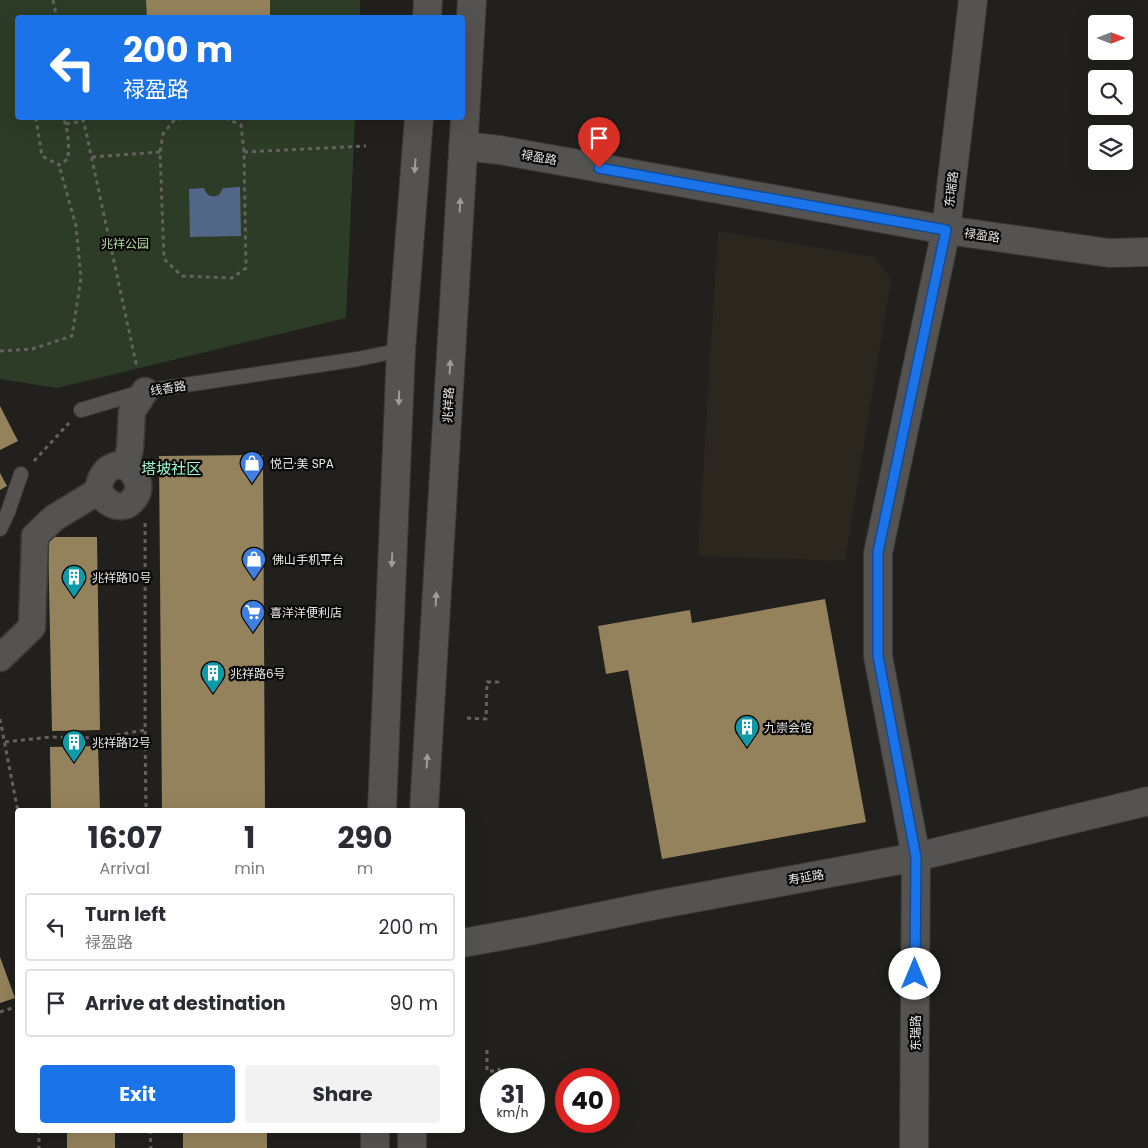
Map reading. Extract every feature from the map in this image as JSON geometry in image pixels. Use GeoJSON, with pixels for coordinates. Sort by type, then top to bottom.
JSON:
{"type":"FeatureCollection","features":[{"type":"Feature","properties":{"kind":"street"},"geometry":{"type":"LineString","coordinates":[[427,15],[428,0]]}},
{"type":"Feature","properties":{"kind":"street","name":"兆祥路"},"geometry":{"type":"LineString","coordinates":[[465,114],[472,0]]}},
{"type":"Feature","properties":{"kind":"street","name":"东瑞路"},"geometry":{"type":"LineString","coordinates":[[914,1148],[916,857],[878,656],[878,552],[946,230],[973,0]]}},
{"type":"Feature","properties":{"kind":"street"},"geometry":{"type":"LineString","coordinates":[[382,808],[401,350],[419,120]]}},
{"type":"Feature","properties":{"kind":"street","name":"兆祥路"},"geometry":{"type":"LineString","coordinates":[[424,808],[465,120]]}},
{"type":"Feature","properties":{"kind":"street","name":"禄盈路"},"geometry":{"type":"LineString","coordinates":[[463,146],[500,150],[946,230],[1109,253],[1148,252]]}},
{"type":"Feature","properties":{"kind":"street"},"geometry":{"type":"LineString","coordinates":[[126,466],[130,448],[132,411],[145,391]]}},
{"type":"Feature","properties":{"kind":"street"},"geometry":{"type":"LineString","coordinates":[[115,465],[126,466],[134,472],[139,481],[137,495],[129,504],[122,506],[112,505],[106,500],[100,490],[100,481],[106,470],[115,465]]}},
{"type":"Feature","properties":{"kind":"street"},"geometry":{"type":"LineString","coordinates":[[0,658],[32,627],[35,536],[54,518],[100,490]]}},
{"type":"Feature","properties":{"kind":"street","name":"寿延路"},"geometry":{"type":"LineString","coordinates":[[465,942],[656,904],[916,857],[1148,800]]}},
{"type":"Feature","properties":{"kind":"street"},"geometry":{"type":"LineString","coordinates":[[375,1133],[375,1148]]}},
{"type":"Feature","properties":{"kind":"street"},"geometry":{"type":"LineString","coordinates":[[412,1133],[412,1148]]}},
{"type":"Feature","properties":{"kind":"lane","name":"线香路"},"geometry":{"type":"LineString","coordinates":[[81,410],[145,391],[358,359],[401,350]]}},
{"type":"Feature","properties":{"kind":"lane"},"geometry":{"type":"LineString","coordinates":[[0,529],[21,474]]}},
{"type":"Feature","properties":{"kind":"path"},"geometry":{"type":"LineString","coordinates":[[53,0],[57,15]]}},
{"type":"Feature","properties":{"kind":"path"},"geometry":{"type":"LineString","coordinates":[[0,351],[32,349],[72,336],[81,278],[76,226],[59,165],[42,156],[36,120]]}},
{"type":"Feature","properties":{"kind":"path"},"geometry":{"type":"LineString","coordinates":[[59,165],[68,159],[69,141],[64,120]]}},
{"type":"Feature","properties":{"kind":"path"},"geometry":{"type":"LineString","coordinates":[[66,124],[80,120]]}},
{"type":"Feature","properties":{"kind":"path"},"geometry":{"type":"LineString","coordinates":[[83,120],[137,369],[145,391]]}},
{"type":"Feature","properties":{"kind":"path"},"geometry":{"type":"LineString","coordinates":[[174,120],[164,134],[160,152],[164,259],[182,276],[232,278],[246,268],[244,152],[241,126],[229,120]]}},
{"type":"Feature","properties":{"kind":"path"},"geometry":{"type":"LineString","coordinates":[[244,152],[366,146]]}},
{"type":"Feature","properties":{"kind":"path"},"geometry":{"type":"LineString","coordinates":[[92,157],[160,152]]}},
{"type":"Feature","properties":{"kind":"path"},"geometry":{"type":"LineString","coordinates":[[21,474],[81,410]]}},
{"type":"Feature","properties":{"kind":"path"},"geometry":{"type":"LineString","coordinates":[[145,522],[146,808]]}},
{"type":"Feature","properties":{"kind":"path"},"geometry":{"type":"LineString","coordinates":[[467,718],[486,719],[487,682],[498,682],[497,686]]}},
{"type":"Feature","properties":{"kind":"path"},"geometry":{"type":"LineString","coordinates":[[0,719],[17,808]]}},
{"type":"Feature","properties":{"kind":"path"},"geometry":{"type":"LineString","coordinates":[[5,742],[50,737],[99,738],[145,730]]}},
{"type":"Feature","properties":{"kind":"path"},"geometry":{"type":"LineString","coordinates":[[0,1012],[15,1007]]}},
{"type":"Feature","properties":{"kind":"path"},"geometry":{"type":"LineString","coordinates":[[487,1050],[487,1071],[499,1071],[499,1065]]}},
{"type":"Feature","properties":{"kind":"path"},"geometry":{"type":"LineString","coordinates":[[39,1133],[39,1148]]}},
{"type":"Feature","properties":{"kind":"path"},"geometry":{"type":"LineString","coordinates":[[150,1133],[150,1148]]}},
{"type":"Feature","properties":{"kind":"shaded area"},"geometry":{"type":"Polygon","coordinates":[[[718,231],[874,257],[891,279],[845,561],[698,556],[718,231]]]}},
{"type":"Feature","properties":{"kind":"green space","name":"兆祥公园"},"geometry":{"type":"Polygon","coordinates":[[[0,0],[360,0],[360,15],[15,15],[15,120],[355,120],[346,318],[57,388],[0,379],[0,0]]]}},
{"type":"Feature","properties":{"kind":"water"},"geometry":{"type":"Polygon","coordinates":[[[240,187],[241,236],[190,237],[189,189],[204,188],[208,195],[214,196],[219,195],[223,188],[240,187]]]}},
{"type":"Feature","properties":{"kind":"building"},"geometry":{"type":"Polygon","coordinates":[[[146,0],[270,0],[270,15],[147,15],[146,0]]]}},
{"type":"Feature","properties":{"kind":"building"},"geometry":{"type":"Polygon","coordinates":[[[0,406],[18,441],[0,450],[0,406]]]}},
{"type":"Feature","properties":{"kind":"building","name":"兆祥路6号"},"geometry":{"type":"Polygon","coordinates":[[[263,455],[265,808],[162,808],[159,456],[263,455]]]}},
{"type":"Feature","properties":{"kind":"building"},"geometry":{"type":"Polygon","coordinates":[[[0,473],[7,486],[0,490],[0,473]]]}},
{"type":"Feature","properties":{"kind":"building","name":"兆祥路10号"},"geometry":{"type":"Polygon","coordinates":[[[48,537],[97,537],[100,730],[52,731],[48,537]]]}},
{"type":"Feature","properties":{"kind":"building","name":"九崇会馆"},"geometry":{"type":"Polygon","coordinates":[[[825,599],[866,822],[662,859],[628,670],[606,674],[598,626],[690,610],[692,623],[825,599]]]}},
{"type":"Feature","properties":{"kind":"building","name":"兆祥路12号"},"geometry":{"type":"Polygon","coordinates":[[[98,746],[100,808],[51,808],[50,747],[98,746]]]}},
{"type":"Feature","properties":{"kind":"building"},"geometry":{"type":"Polygon","coordinates":[[[0,957],[15,998],[0,1003],[0,957]]]}},
{"type":"Feature","properties":{"kind":"building"},"geometry":{"type":"Polygon","coordinates":[[[67,1133],[115,1133],[115,1148],[67,1148],[67,1133]]]}},
{"type":"Feature","properties":{"kind":"building"},"geometry":{"type":"Polygon","coordinates":[[[183,1133],[267,1133],[267,1148],[183,1148],[183,1133]]]}},
{"type":"Feature","properties":{"kind":"place","name":"悦己·美 SPA"},"geometry":{"type":"Point","coordinates":[252,484]}},
{"type":"Feature","properties":{"kind":"place","name":"佛山手机平台"},"geometry":{"type":"Point","coordinates":[254,580]}},
{"type":"Feature","properties":{"kind":"place","name":"兆祥路10号"},"geometry":{"type":"Point","coordinates":[74,598]}},
{"type":"Feature","properties":{"kind":"place","name":"喜洋洋便利店"},"geometry":{"type":"Point","coordinates":[253,633]}},
{"type":"Feature","properties":{"kind":"place","name":"兆祥路6号"},"geometry":{"type":"Point","coordinates":[213,694]}},
{"type":"Feature","properties":{"kind":"place","name":"九崇会馆"},"geometry":{"type":"Point","coordinates":[747,748]}},
{"type":"Feature","properties":{"kind":"place","name":"兆祥路12号"},"geometry":{"type":"Point","coordinates":[74,763]}},
{"type":"Feature","properties":{"kind":"district","name":"塔坡社区"},"geometry":{"type":"Point","coordinates":[171,468]}},
{"type":"Feature","properties":{"kind":"route"},"geometry":{"type":"LineString","coordinates":[[599,168],[946,230],[878,552],[878,656],[916,857],[915,974]]}}]}
